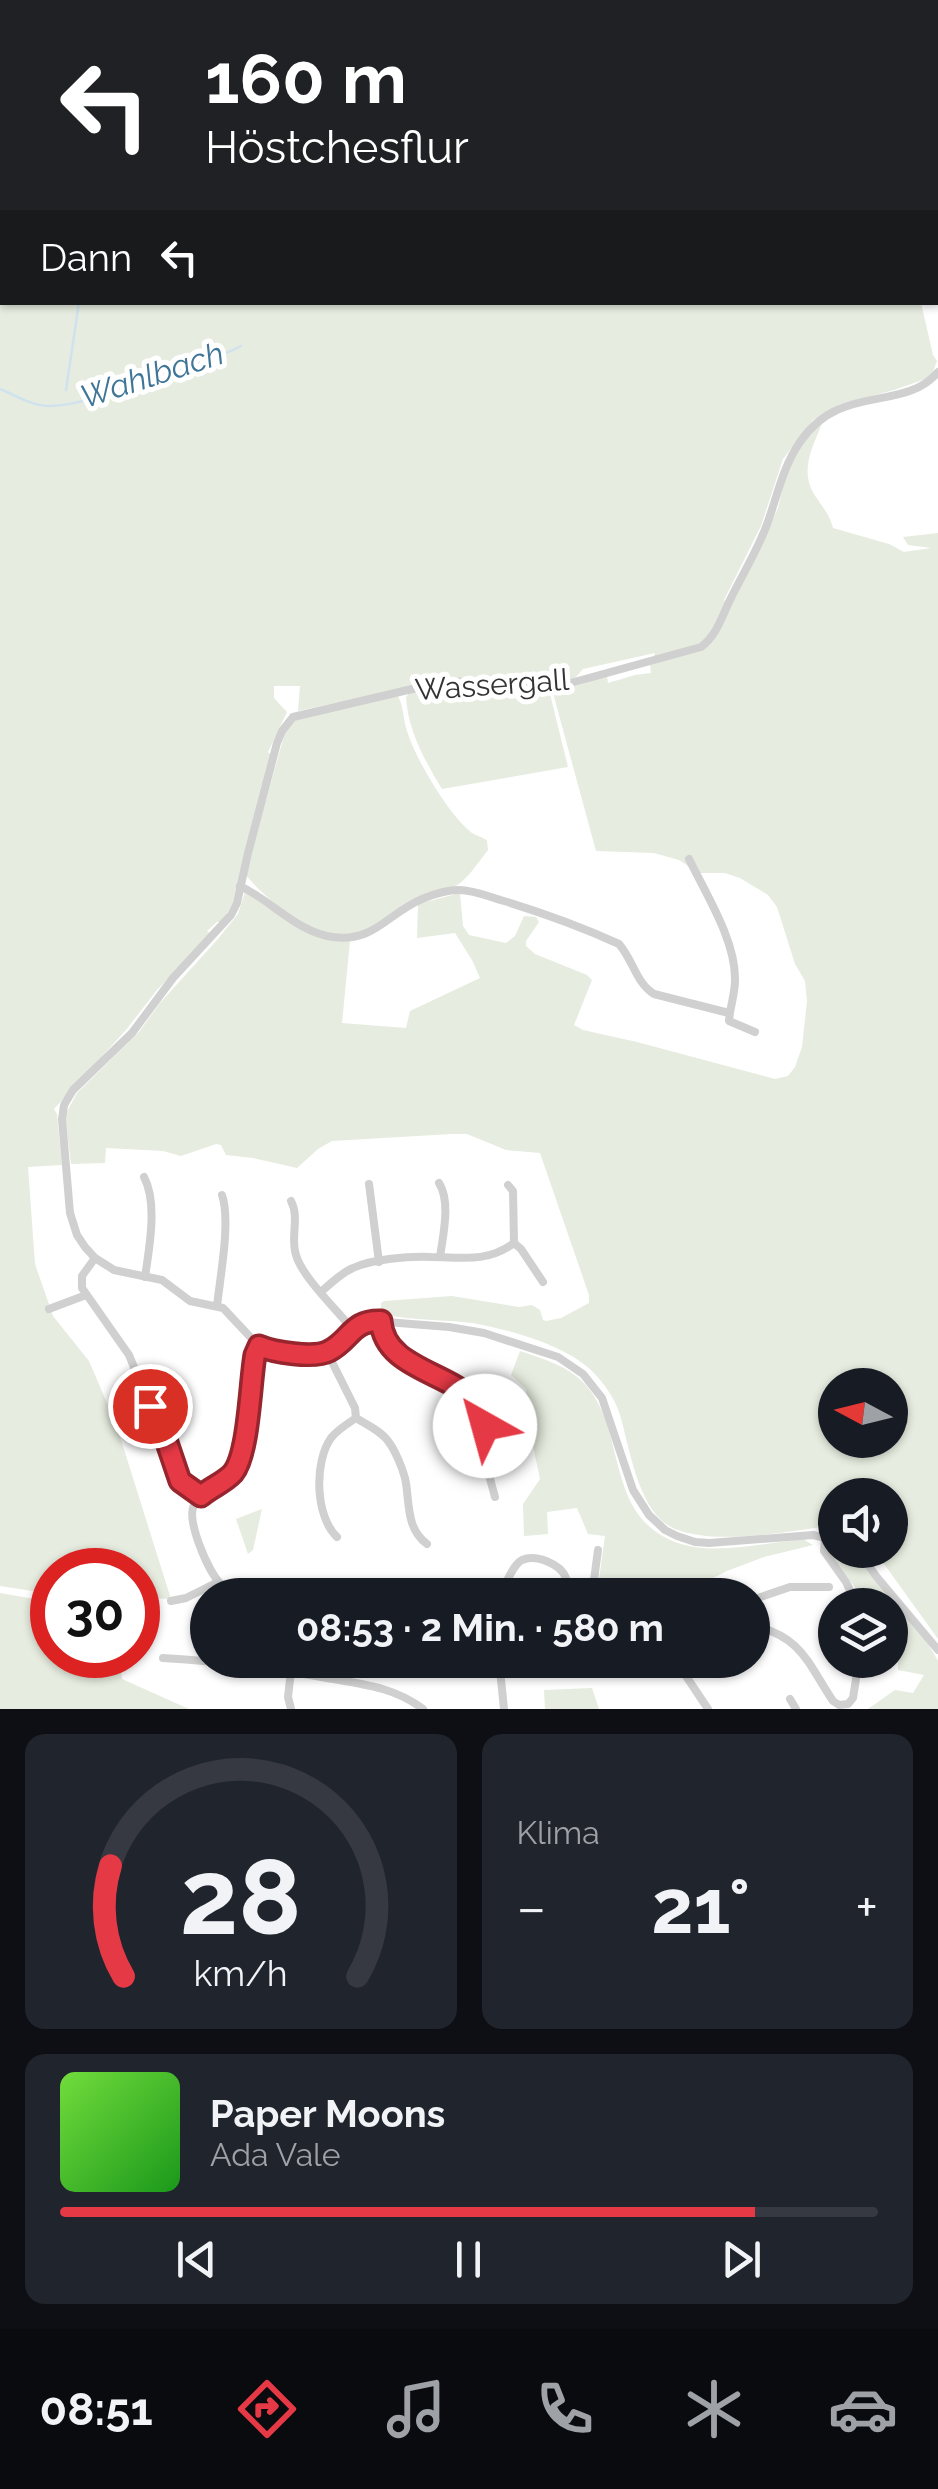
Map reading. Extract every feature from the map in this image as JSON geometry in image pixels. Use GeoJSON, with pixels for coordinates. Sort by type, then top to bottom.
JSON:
{"type":"FeatureCollection","features":[{"type":"Feature","properties":{"kind":"street","name":"Wassergall"},"geometry":{"type":"LineString","coordinates":[[95,1258],[73,1224],[67,1192],[62,1119],[68,1098],[132,1033],[173,978],[231,915],[282,731],[293,717],[442,682],[567,684],[700,647],[716,631],[766,528],[790,458],[812,427],[837,409],[922,386],[938,372]]}},
{"type":"Feature","properties":{"kind":"street"},"geometry":{"type":"LineString","coordinates":[[688,860],[716,914],[733,961],[735,982],[728,1020],[755,1032]]}},
{"type":"Feature","properties":{"kind":"street"},"geometry":{"type":"LineString","coordinates":[[240,886],[312,932],[354,938],[378,928],[420,900],[452,891],[475,892],[619,944],[642,984],[654,994],[729,1013]]}},
{"type":"Feature","properties":{"kind":"street"},"geometry":{"type":"LineString","coordinates":[[144,1177],[150,1220],[145,1277]]}},
{"type":"Feature","properties":{"kind":"street"},"geometry":{"type":"LineString","coordinates":[[439,1182],[443,1189],[444,1221],[440,1257]]}},
{"type":"Feature","properties":{"kind":"street"},"geometry":{"type":"LineString","coordinates":[[369,1184],[379,1262]]}},
{"type":"Feature","properties":{"kind":"street"},"geometry":{"type":"LineString","coordinates":[[508,1184],[513,1191],[514,1243],[543,1282]]}},
{"type":"Feature","properties":{"kind":"street"},"geometry":{"type":"LineString","coordinates":[[217,1306],[224,1239],[222,1195]]}},
{"type":"Feature","properties":{"kind":"street"},"geometry":{"type":"LineString","coordinates":[[291,1201],[295,1209],[296,1255],[304,1271],[353,1330]]}},
{"type":"Feature","properties":{"kind":"street"},"geometry":{"type":"LineString","coordinates":[[321,1292],[350,1269],[379,1262],[480,1258],[514,1243]]}},
{"type":"Feature","properties":{"kind":"street"},"geometry":{"type":"LineString","coordinates":[[201,1496],[180,1481],[160,1422],[126,1349],[86,1295],[81,1280],[95,1258],[124,1274],[168,1282],[190,1301],[229,1312],[259,1346],[268,1349],[327,1352],[365,1322],[381,1321],[484,1332],[545,1351],[577,1368],[602,1398],[640,1503],[677,1536],[710,1543],[818,1535]]}},
{"type":"Feature","properties":{"kind":"street"},"geometry":{"type":"LineString","coordinates":[[49,1310],[86,1295]]}},
{"type":"Feature","properties":{"kind":"street"},"geometry":{"type":"LineString","coordinates":[[381,1321],[384,1337],[398,1354],[476,1403],[485,1426],[484,1454],[495,1497]]}},
{"type":"Feature","properties":{"kind":"street"},"geometry":{"type":"LineString","coordinates":[[216,1578],[192,1524],[192,1510],[201,1496],[228,1477],[238,1464],[259,1346]]}},
{"type":"Feature","properties":{"kind":"street"},"geometry":{"type":"LineString","coordinates":[[327,1352],[355,1408],[356,1418]]}},
{"type":"Feature","properties":{"kind":"street"},"geometry":{"type":"LineString","coordinates":[[119,1427],[153,1414]]}},
{"type":"Feature","properties":{"kind":"street"},"geometry":{"type":"LineString","coordinates":[[337,1537],[327,1525],[320,1504],[322,1462],[334,1434],[356,1418]]}},
{"type":"Feature","properties":{"kind":"street"},"geometry":{"type":"LineString","coordinates":[[356,1418],[390,1443],[404,1474],[408,1510],[419,1538],[427,1544]]}},
{"type":"Feature","properties":{"kind":"street"},"geometry":{"type":"LineString","coordinates":[[594,1578],[598,1550]]}},
{"type":"Feature","properties":{"kind":"street"},"geometry":{"type":"LineString","coordinates":[[509,1578],[520,1562],[530,1559],[551,1564],[565,1578]]}},
{"type":"Feature","properties":{"kind":"street"},"geometry":{"type":"LineString","coordinates":[[871,1568],[938,1650]]}},
{"type":"Feature","properties":{"kind":"street"},"geometry":{"type":"LineString","coordinates":[[770,1594],[790,1587],[830,1586]]}},
{"type":"Feature","properties":{"kind":"street"},"geometry":{"type":"LineString","coordinates":[[172,1602],[190,1596]]}},
{"type":"Feature","properties":{"kind":"street"},"geometry":{"type":"LineString","coordinates":[[770,1630],[792,1641],[830,1698],[839,1705],[848,1704],[853,1698],[856,1678]]}},
{"type":"Feature","properties":{"kind":"street"},"geometry":{"type":"LineString","coordinates":[[162,1658],[190,1660]]}},
{"type":"Feature","properties":{"kind":"street"},"geometry":{"type":"LineString","coordinates":[[290,1678],[291,1709]]}},
{"type":"Feature","properties":{"kind":"street"},"geometry":{"type":"LineString","coordinates":[[331,1678],[388,1689],[423,1709]]}},
{"type":"Feature","properties":{"kind":"street"},"geometry":{"type":"LineString","coordinates":[[501,1678],[504,1709]]}},
{"type":"Feature","properties":{"kind":"street"},"geometry":{"type":"LineString","coordinates":[[688,1678],[708,1709]]}},
{"type":"Feature","properties":{"kind":"street"},"geometry":{"type":"LineString","coordinates":[[790,1698],[796,1709]]}},
{"type":"Feature","properties":{"kind":"shaded area"},"geometry":{"type":"Polygon","coordinates":[[[0,305],[921,305],[937,361],[931,377],[840,404],[813,420],[783,459],[761,526],[724,600],[730,606],[778,508],[785,478],[799,448],[817,425],[822,424],[808,462],[809,481],[833,528],[904,552],[931,548],[908,545],[903,537],[938,533],[938,1639],[908,1597],[908,1588],[901,1588],[887,1568],[908,1568],[908,1478],[818,1478],[818,1527],[733,1537],[675,1529],[662,1521],[644,1495],[612,1396],[579,1361],[553,1346],[508,1331],[393,1316],[381,1309],[384,1301],[452,1296],[519,1307],[532,1305],[546,1321],[561,1318],[589,1303],[540,1153],[506,1150],[467,1134],[451,1134],[332,1141],[297,1168],[226,1155],[221,1145],[216,1144],[181,1156],[163,1151],[106,1148],[105,1163],[71,1164],[65,1115],[77,1093],[139,1032],[217,940],[238,914],[245,892],[307,931],[350,941],[342,1023],[406,1028],[410,1011],[480,978],[455,933],[417,938],[418,904],[460,893],[463,926],[469,935],[506,943],[515,936],[524,916],[536,917],[539,922],[526,946],[592,980],[574,1025],[775,1079],[788,1076],[802,1047],[805,981],[795,964],[777,907],[768,895],[740,878],[725,873],[699,873],[679,860],[654,853],[596,851],[553,693],[607,676],[608,683],[651,673],[655,653],[583,669],[574,679],[564,682],[450,678],[298,711],[300,686],[274,686],[274,698],[287,712],[268,752],[271,755],[233,902],[222,922],[207,931],[211,934],[54,1109],[62,1165],[28,1167],[35,1264],[53,1316],[89,1361],[116,1424],[155,1548],[30,1548],[30,1591],[0,1586],[0,305]]]}},
{"type":"Feature","properties":{"kind":"shaded area"},"geometry":{"type":"Polygon","coordinates":[[[473,683],[549,690],[568,767],[442,789],[414,734],[406,697],[410,692],[473,683]]]}},
{"type":"Feature","properties":{"kind":"shaded area"},"geometry":{"type":"Polygon","coordinates":[[[398,696],[412,745],[426,772],[463,825],[487,840],[488,850],[456,886],[413,899],[363,933],[347,936],[314,929],[268,898],[245,874],[286,729],[297,718],[398,696]]]}},
{"type":"Feature","properties":{"kind":"shaded area"},"geometry":{"type":"Polygon","coordinates":[[[520,1351],[576,1376],[593,1395],[604,1417],[626,1491],[637,1513],[655,1531],[695,1547],[741,1547],[803,1539],[813,1545],[764,1557],[713,1578],[599,1578],[605,1536],[588,1534],[577,1508],[547,1512],[548,1534],[524,1536],[523,1504],[540,1479],[526,1389],[511,1375],[520,1351]]]}},
{"type":"Feature","properties":{"kind":"shaded area"},"geometry":{"type":"Polygon","coordinates":[[[262,1509],[253,1550],[248,1554],[236,1519],[262,1509]]]}},
{"type":"Feature","properties":{"kind":"shaded area"},"geometry":{"type":"Polygon","coordinates":[[[160,1564],[171,1599],[160,1599],[160,1564]]]}},
{"type":"Feature","properties":{"kind":"shaded area"},"geometry":{"type":"Polygon","coordinates":[[[841,1568],[867,1568],[884,1588],[855,1588],[841,1568]]]}},
{"type":"Feature","properties":{"kind":"shaded area"},"geometry":{"type":"Polygon","coordinates":[[[0,1593],[30,1598],[30,1678],[122,1678],[189,1709],[0,1709],[0,1593]]]}},
{"type":"Feature","properties":{"kind":"shaded area"},"geometry":{"type":"Polygon","coordinates":[[[908,1617],[938,1661],[938,1709],[868,1709],[895,1690],[913,1693],[924,1675],[908,1672],[908,1617]]]}},
{"type":"Feature","properties":{"kind":"shaded area"},"geometry":{"type":"Polygon","coordinates":[[[592,1688],[599,1709],[545,1709],[544,1690],[592,1688]]]}},
{"type":"Feature","properties":{"kind":"waterway","name":"Wahlbach"},"geometry":{"type":"LineString","coordinates":[[66,390],[79,305]]}},
{"type":"Feature","properties":{"kind":"waterway","name":"Wahlbach"},"geometry":{"type":"LineString","coordinates":[[0,389],[39,405],[66,405],[241,346]]}},
{"type":"Feature","properties":{"kind":"route"},"geometry":{"type":"LineString","coordinates":[[150,1406],[160,1422],[180,1481],[201,1496],[232,1474],[238,1464],[259,1346],[323,1354],[358,1326],[381,1321],[384,1337],[394,1350],[473,1401],[485,1426]]}}]}
